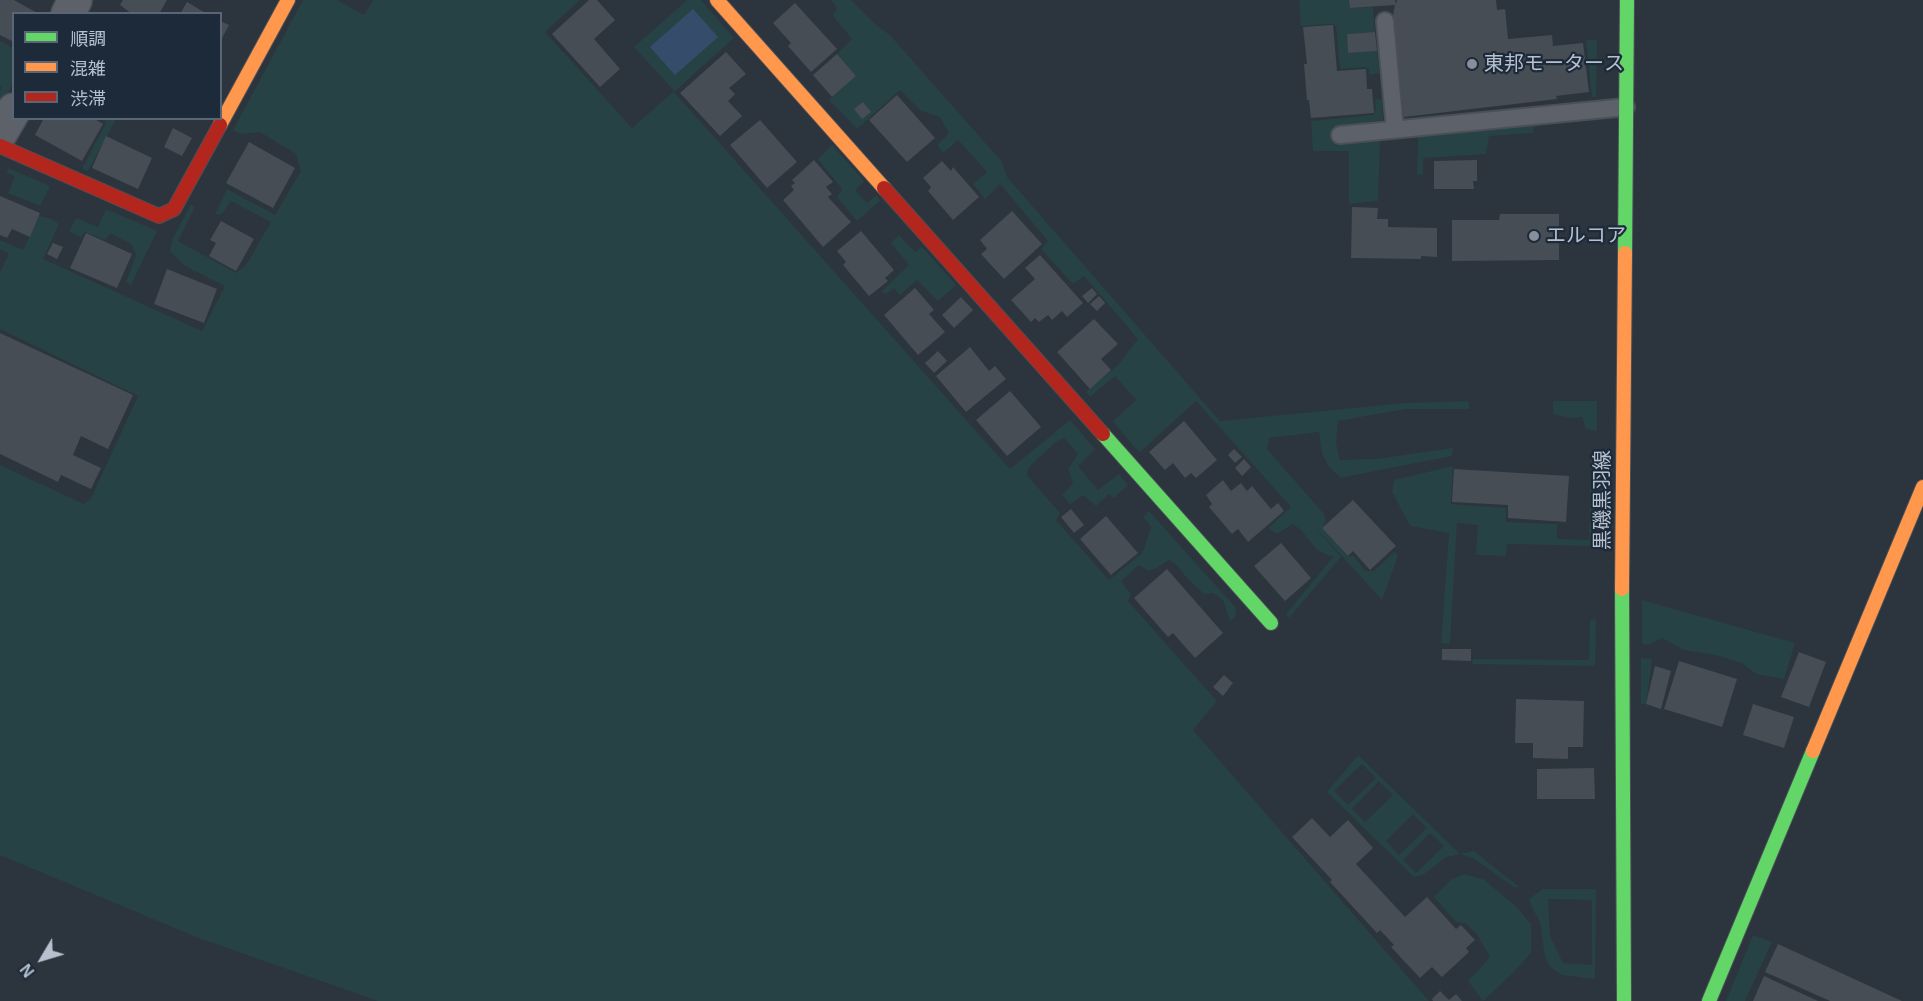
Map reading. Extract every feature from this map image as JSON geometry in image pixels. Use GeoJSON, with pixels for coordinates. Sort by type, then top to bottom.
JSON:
{"type":"FeatureCollection","features":[{"type":"Feature","properties":{"kind":"street"},"geometry":{"type":"LineString","coordinates":[[0,146],[159,216],[174,209],[288,0]]}},
{"type":"Feature","properties":{"kind":"street"},"geometry":{"type":"LineString","coordinates":[[717,0],[1270,623]]}},
{"type":"Feature","properties":{"kind":"street","name":"黒磯黒羽線"},"geometry":{"type":"LineString","coordinates":[[1624,1001],[1622,576],[1627,0]]}},
{"type":"Feature","properties":{"kind":"street"},"geometry":{"type":"LineString","coordinates":[[0,134],[12,113]]}},
{"type":"Feature","properties":{"kind":"street"},"geometry":{"type":"LineString","coordinates":[[1709,1001],[1923,487]]}},
{"type":"Feature","properties":{"kind":"lane"},"geometry":{"type":"LineString","coordinates":[[1385,21],[1395,129]]}},
{"type":"Feature","properties":{"kind":"lane"},"geometry":{"type":"LineString","coordinates":[[1340,135],[1626,107]]}},
{"type":"Feature","properties":{"kind":"green space"},"geometry":{"type":"Polygon","coordinates":[[[303,0],[337,0],[364,15],[373,0],[580,0],[545,32],[632,128],[674,91],[634,47],[687,0],[701,0],[734,38],[674,92],[1010,469],[1070,420],[1095,449],[1078,466],[1098,490],[1119,474],[1128,485],[1114,498],[1109,494],[1096,506],[1083,495],[1070,504],[1062,495],[1073,483],[1068,469],[1078,454],[1064,438],[1056,442],[1029,467],[1027,475],[1060,513],[1056,520],[1109,580],[1143,552],[1151,527],[1143,517],[1149,511],[1236,608],[1235,617],[1230,621],[1223,600],[1213,593],[1204,594],[1177,565],[1169,560],[1148,571],[1139,565],[1121,581],[1131,595],[1128,601],[1217,701],[1193,730],[1429,1001],[378,1001],[196,937],[0,855],[0,465],[84,504],[91,498],[138,396],[0,329],[0,272],[9,254],[0,249],[0,240],[23,250],[39,216],[52,219],[59,224],[43,259],[202,331],[225,286],[185,266],[170,251],[173,238],[191,204],[195,207],[178,241],[236,273],[246,265],[271,222],[231,201],[221,215],[215,214],[227,189],[275,215],[301,171],[296,154],[260,132],[241,134],[233,130],[303,0]]]}},
{"type":"Feature","properties":{"kind":"green space"},"geometry":{"type":"Polygon","coordinates":[[[831,0],[851,0],[890,35],[1002,162],[1007,177],[1220,421],[1405,403],[1468,401],[1470,409],[1406,409],[1338,421],[1336,443],[1340,460],[1376,459],[1453,448],[1452,456],[1341,478],[1328,466],[1322,453],[1319,432],[1269,438],[1267,449],[1324,514],[1326,520],[1322,528],[1348,556],[1353,555],[1365,571],[1374,571],[1394,552],[1398,556],[1382,600],[1306,517],[1341,557],[1289,618],[1286,614],[1334,556],[1317,550],[1301,530],[1293,524],[1277,534],[1268,528],[1291,507],[1196,401],[1140,452],[1134,447],[1113,421],[1136,400],[1115,376],[1090,397],[1086,392],[1118,365],[1138,339],[1084,276],[1073,284],[1041,249],[1048,241],[1000,184],[985,199],[973,184],[987,172],[958,140],[943,153],[937,145],[949,133],[940,117],[921,111],[900,90],[857,129],[829,100],[856,76],[837,54],[852,39],[833,16],[837,8],[831,0]]]}},
{"type":"Feature","properties":{"kind":"green space"},"geometry":{"type":"Polygon","coordinates":[[[1299,0],[1349,0],[1350,8],[1373,7],[1375,32],[1347,34],[1348,53],[1377,51],[1379,73],[1369,75],[1369,69],[1365,67],[1340,69],[1336,26],[1332,24],[1301,26],[1299,0]]]}},
{"type":"Feature","properties":{"kind":"green space"},"geometry":{"type":"Polygon","coordinates":[[[1586,40],[1597,40],[1596,97],[1592,97],[1586,40]]]}},
{"type":"Feature","properties":{"kind":"green space"},"geometry":{"type":"Polygon","coordinates":[[[0,41],[12,47],[12,85],[0,109],[2,86],[0,85],[0,41]]]}},
{"type":"Feature","properties":{"kind":"green space"},"geometry":{"type":"Polygon","coordinates":[[[1375,98],[1382,100],[1383,120],[1333,127],[1334,142],[1380,139],[1378,201],[1349,204],[1349,151],[1313,151],[1311,121],[1373,115],[1376,109],[1375,98]]]}},
{"type":"Feature","properties":{"kind":"green space"},"geometry":{"type":"Polygon","coordinates":[[[104,120],[115,120],[88,171],[82,169],[106,123],[104,120]]]}},
{"type":"Feature","properties":{"kind":"green space"},"geometry":{"type":"Polygon","coordinates":[[[1535,126],[1533,133],[1489,136],[1486,154],[1423,158],[1423,174],[1417,175],[1418,137],[1535,126]]]}},
{"type":"Feature","properties":{"kind":"green space"},"geometry":{"type":"Polygon","coordinates":[[[832,145],[864,181],[855,190],[867,203],[877,195],[880,201],[857,221],[837,197],[842,189],[818,159],[832,145]]]}},
{"type":"Feature","properties":{"kind":"green space"},"geometry":{"type":"Polygon","coordinates":[[[8,168],[50,186],[40,206],[8,193],[15,176],[7,173],[8,168]]]}},
{"type":"Feature","properties":{"kind":"green space"},"geometry":{"type":"Polygon","coordinates":[[[106,209],[157,231],[131,285],[126,282],[136,255],[132,245],[111,233],[105,240],[85,232],[82,237],[69,232],[76,218],[98,227],[106,209]]]}},
{"type":"Feature","properties":{"kind":"green space"},"geometry":{"type":"Polygon","coordinates":[[[899,235],[915,252],[922,247],[956,285],[938,301],[917,280],[900,295],[894,288],[886,294],[881,292],[909,265],[891,243],[899,235]]]}},
{"type":"Feature","properties":{"kind":"green space"},"geometry":{"type":"Polygon","coordinates":[[[1553,401],[1597,401],[1597,431],[1586,429],[1582,417],[1569,418],[1553,414],[1553,401]]]}},
{"type":"Feature","properties":{"kind":"green space"},"geometry":{"type":"Polygon","coordinates":[[[1597,455],[1596,546],[1507,544],[1506,556],[1476,555],[1478,525],[1457,523],[1450,644],[1441,643],[1449,533],[1410,526],[1392,492],[1394,480],[1453,466],[1451,504],[1506,508],[1506,522],[1557,524],[1557,539],[1589,540],[1591,456],[1597,455]]]}},
{"type":"Feature","properties":{"kind":"green space"},"geometry":{"type":"Polygon","coordinates":[[[1642,600],[1795,643],[1784,679],[1756,674],[1742,663],[1716,655],[1684,650],[1662,638],[1649,645],[1642,644],[1642,600]]]}},
{"type":"Feature","properties":{"kind":"green space"},"geometry":{"type":"Polygon","coordinates":[[[1596,619],[1595,666],[1472,664],[1473,659],[1589,660],[1590,620],[1596,619]]]}},
{"type":"Feature","properties":{"kind":"green space"},"geometry":{"type":"Polygon","coordinates":[[[1641,658],[1652,659],[1646,704],[1641,704],[1641,658]]]}},
{"type":"Feature","properties":{"kind":"green space"},"geometry":{"type":"Polygon","coordinates":[[[1358,755],[1460,854],[1446,857],[1423,875],[1414,877],[1327,792],[1358,755]],[[1362,764],[1334,791],[1348,805],[1376,778],[1362,764]],[[1379,781],[1352,809],[1365,822],[1393,795],[1379,781]],[[1413,814],[1386,841],[1399,855],[1427,828],[1413,814]],[[1430,833],[1403,860],[1416,873],[1444,846],[1430,833]]]}},
{"type":"Feature","properties":{"kind":"green space"},"geometry":{"type":"Polygon","coordinates":[[[1474,851],[1519,887],[1514,887],[1473,858],[1460,854],[1474,851]]]}},
{"type":"Feature","properties":{"kind":"green space"},"geometry":{"type":"Polygon","coordinates":[[[1464,874],[1483,879],[1517,907],[1531,924],[1531,953],[1483,1001],[1468,981],[1490,957],[1476,933],[1465,923],[1456,922],[1434,897],[1452,879],[1464,874]]]}},
{"type":"Feature","properties":{"kind":"green space"},"geometry":{"type":"Polygon","coordinates":[[[1543,889],[1596,889],[1595,979],[1562,975],[1550,967],[1545,957],[1540,922],[1529,899],[1543,889]],[[1548,899],[1550,936],[1563,963],[1592,965],[1592,900],[1548,899]]]}},
{"type":"Feature","properties":{"kind":"green space"},"geometry":{"type":"Polygon","coordinates":[[[1753,935],[1772,942],[1745,1001],[1726,1001],[1753,935]]]}},
{"type":"Feature","properties":{"kind":"water"},"geometry":{"type":"Polygon","coordinates":[[[693,9],[718,37],[675,75],[650,47],[693,9]]]}},
{"type":"Feature","properties":{"kind":"building"},"geometry":{"type":"Polygon","coordinates":[[[0,0],[14,0],[35,12],[12,12],[12,41],[0,35],[0,0]]]}},
{"type":"Feature","properties":{"kind":"building"},"geometry":{"type":"Polygon","coordinates":[[[123,0],[167,0],[160,12],[129,12],[120,5],[123,0]]]}},
{"type":"Feature","properties":{"kind":"building"},"geometry":{"type":"Polygon","coordinates":[[[589,0],[597,0],[615,20],[594,39],[620,69],[600,87],[552,34],[589,0]]]}},
{"type":"Feature","properties":{"kind":"building"},"geometry":{"type":"Polygon","coordinates":[[[1349,0],[1395,0],[1396,4],[1397,0],[1496,0],[1497,10],[1505,9],[1508,39],[1552,35],[1553,46],[1583,43],[1589,92],[1556,96],[1557,99],[1404,117],[1393,15],[1395,5],[1350,8],[1349,0]]]}},
{"type":"Feature","properties":{"kind":"building"},"geometry":{"type":"Polygon","coordinates":[[[187,2],[204,12],[181,12],[187,2]]]}},
{"type":"Feature","properties":{"kind":"building"},"geometry":{"type":"Polygon","coordinates":[[[795,3],[837,49],[811,72],[788,46],[791,43],[773,23],[795,3]]]}},
{"type":"Feature","properties":{"kind":"building"},"geometry":{"type":"Polygon","coordinates":[[[222,22],[229,25],[222,38],[222,22]]]}},
{"type":"Feature","properties":{"kind":"building"},"geometry":{"type":"Polygon","coordinates":[[[1333,25],[1337,71],[1366,69],[1367,89],[1372,89],[1374,113],[1311,118],[1309,100],[1307,100],[1304,64],[1307,64],[1303,27],[1333,25]]]}},
{"type":"Feature","properties":{"kind":"building"},"geometry":{"type":"Polygon","coordinates":[[[1375,32],[1377,51],[1348,53],[1347,34],[1375,32]]]}},
{"type":"Feature","properties":{"kind":"building"},"geometry":{"type":"Polygon","coordinates":[[[726,52],[746,74],[729,88],[735,94],[728,101],[742,116],[720,136],[680,93],[726,52]]]}},
{"type":"Feature","properties":{"kind":"building"},"geometry":{"type":"Polygon","coordinates":[[[837,54],[856,76],[832,97],[813,75],[837,54]]]}},
{"type":"Feature","properties":{"kind":"building"},"geometry":{"type":"Polygon","coordinates":[[[897,95],[935,138],[907,162],[869,120],[897,95]]]}},
{"type":"Feature","properties":{"kind":"building"},"geometry":{"type":"Polygon","coordinates":[[[863,102],[871,112],[862,119],[854,109],[863,102]]]}},
{"type":"Feature","properties":{"kind":"building"},"geometry":{"type":"Polygon","coordinates":[[[43,120],[96,120],[103,124],[82,161],[35,135],[43,120]]]}},
{"type":"Feature","properties":{"kind":"building"},"geometry":{"type":"Polygon","coordinates":[[[760,120],[797,162],[767,188],[730,145],[760,120]]]}},
{"type":"Feature","properties":{"kind":"building"},"geometry":{"type":"Polygon","coordinates":[[[173,128],[192,138],[182,156],[164,147],[173,128]]]}},
{"type":"Feature","properties":{"kind":"building"},"geometry":{"type":"Polygon","coordinates":[[[106,136],[152,158],[138,189],[92,168],[106,136]]]}},
{"type":"Feature","properties":{"kind":"building"},"geometry":{"type":"Polygon","coordinates":[[[249,142],[295,168],[273,208],[226,183],[249,142]]]}},
{"type":"Feature","properties":{"kind":"building"},"geometry":{"type":"Polygon","coordinates":[[[814,160],[833,182],[826,187],[832,194],[828,197],[851,222],[823,247],[783,200],[794,190],[791,186],[795,183],[792,180],[814,160]]]}},
{"type":"Feature","properties":{"kind":"building"},"geometry":{"type":"Polygon","coordinates":[[[1477,160],[1477,181],[1473,181],[1474,189],[1434,189],[1434,161],[1477,160]]]}},
{"type":"Feature","properties":{"kind":"building"},"geometry":{"type":"Polygon","coordinates":[[[942,161],[951,171],[953,167],[979,197],[953,220],[928,191],[931,187],[923,178],[942,161]]]}},
{"type":"Feature","properties":{"kind":"building"},"geometry":{"type":"Polygon","coordinates":[[[0,196],[40,213],[30,237],[12,229],[7,238],[0,235],[0,196]]]}},
{"type":"Feature","properties":{"kind":"building"},"geometry":{"type":"Polygon","coordinates":[[[1352,207],[1378,208],[1377,219],[1388,219],[1388,227],[1437,228],[1437,257],[1421,256],[1421,259],[1351,258],[1352,207]]]}},
{"type":"Feature","properties":{"kind":"building"},"geometry":{"type":"Polygon","coordinates":[[[1012,211],[1042,244],[1004,279],[981,254],[987,249],[980,240],[1012,211]]]}},
{"type":"Feature","properties":{"kind":"building"},"geometry":{"type":"Polygon","coordinates":[[[1500,214],[1559,214],[1559,260],[1452,261],[1452,220],[1499,220],[1500,214]]]}},
{"type":"Feature","properties":{"kind":"building"},"geometry":{"type":"Polygon","coordinates":[[[221,221],[254,239],[236,271],[209,256],[216,243],[210,240],[221,221]]]}},
{"type":"Feature","properties":{"kind":"building"},"geometry":{"type":"Polygon","coordinates":[[[861,231],[894,270],[885,278],[888,281],[869,296],[843,265],[846,262],[837,251],[861,231]]]}},
{"type":"Feature","properties":{"kind":"building"},"geometry":{"type":"Polygon","coordinates":[[[86,233],[132,254],[117,288],[70,268],[86,233]]]}},
{"type":"Feature","properties":{"kind":"building"},"geometry":{"type":"Polygon","coordinates":[[[53,243],[63,247],[57,259],[47,254],[53,243]]]}},
{"type":"Feature","properties":{"kind":"building"},"geometry":{"type":"Polygon","coordinates":[[[1040,255],[1083,303],[1067,317],[1062,311],[1052,320],[1048,315],[1039,322],[1035,318],[1031,322],[1011,300],[1035,279],[1025,268],[1040,255]]]}},
{"type":"Feature","properties":{"kind":"building"},"geometry":{"type":"Polygon","coordinates":[[[167,269],[217,289],[204,323],[154,304],[167,269]]]}},
{"type":"Feature","properties":{"kind":"building"},"geometry":{"type":"Polygon","coordinates":[[[915,288],[934,310],[929,314],[945,332],[918,355],[884,315],[915,288]]]}},
{"type":"Feature","properties":{"kind":"building"},"geometry":{"type":"Polygon","coordinates":[[[1092,288],[1097,294],[1088,303],[1082,296],[1092,288]]]}},
{"type":"Feature","properties":{"kind":"building"},"geometry":{"type":"Polygon","coordinates":[[[1099,296],[1105,303],[1097,311],[1090,304],[1099,296]]]}},
{"type":"Feature","properties":{"kind":"building"},"geometry":{"type":"Polygon","coordinates":[[[961,297],[973,310],[954,328],[942,315],[961,297]]]}},
{"type":"Feature","properties":{"kind":"building"},"geometry":{"type":"Polygon","coordinates":[[[1094,319],[1118,344],[1101,359],[1111,370],[1090,389],[1057,352],[1094,319]]]}},
{"type":"Feature","properties":{"kind":"building"},"geometry":{"type":"Polygon","coordinates":[[[0,333],[133,395],[108,449],[81,436],[73,455],[101,468],[91,489],[61,475],[58,482],[0,454],[0,333]]]}},
{"type":"Feature","properties":{"kind":"building"},"geometry":{"type":"Polygon","coordinates":[[[970,347],[989,371],[995,366],[1006,379],[966,412],[936,376],[970,347]]]}},
{"type":"Feature","properties":{"kind":"building"},"geometry":{"type":"Polygon","coordinates":[[[938,351],[947,361],[934,373],[925,363],[938,351]]]}},
{"type":"Feature","properties":{"kind":"building"},"geometry":{"type":"Polygon","coordinates":[[[1010,391],[1041,427],[1007,456],[976,420],[1010,391]]]}},
{"type":"Feature","properties":{"kind":"building"},"geometry":{"type":"Polygon","coordinates":[[[1184,421],[1217,460],[1196,478],[1191,473],[1185,478],[1173,463],[1165,470],[1149,452],[1184,421]]]}},
{"type":"Feature","properties":{"kind":"building"},"geometry":{"type":"Polygon","coordinates":[[[1234,449],[1242,457],[1235,463],[1228,455],[1234,449]]]}},
{"type":"Feature","properties":{"kind":"building"},"geometry":{"type":"Polygon","coordinates":[[[1244,459],[1251,467],[1242,476],[1235,468],[1244,459]]]}},
{"type":"Feature","properties":{"kind":"building"},"geometry":{"type":"Polygon","coordinates":[[[1454,469],[1569,476],[1566,522],[1508,518],[1508,505],[1452,502],[1454,469]]]}},
{"type":"Feature","properties":{"kind":"building"},"geometry":{"type":"Polygon","coordinates":[[[1223,480],[1231,491],[1241,483],[1247,491],[1252,486],[1271,509],[1278,503],[1284,511],[1248,542],[1238,529],[1232,534],[1209,507],[1212,504],[1206,495],[1223,480]]]}},
{"type":"Feature","properties":{"kind":"building"},"geometry":{"type":"Polygon","coordinates":[[[1353,500],[1396,546],[1370,570],[1353,551],[1348,556],[1322,528],[1353,500]]]}},
{"type":"Feature","properties":{"kind":"building"},"geometry":{"type":"Polygon","coordinates":[[[1071,509],[1084,525],[1074,533],[1061,517],[1071,509]]]}},
{"type":"Feature","properties":{"kind":"building"},"geometry":{"type":"Polygon","coordinates":[[[1106,516],[1138,553],[1111,575],[1080,539],[1106,516]]]}},
{"type":"Feature","properties":{"kind":"building"},"geometry":{"type":"Polygon","coordinates":[[[1281,543],[1311,578],[1285,601],[1254,566],[1281,543]]]}},
{"type":"Feature","properties":{"kind":"building"},"geometry":{"type":"Polygon","coordinates":[[[1167,569],[1223,633],[1195,658],[1173,633],[1168,637],[1134,598],[1167,569]]]}},
{"type":"Feature","properties":{"kind":"building"},"geometry":{"type":"Polygon","coordinates":[[[1442,649],[1471,649],[1471,661],[1442,660],[1442,649]]]}},
{"type":"Feature","properties":{"kind":"building"},"geometry":{"type":"Polygon","coordinates":[[[1799,652],[1826,662],[1809,707],[1781,697],[1799,652]]]}},
{"type":"Feature","properties":{"kind":"building"},"geometry":{"type":"Polygon","coordinates":[[[1679,661],[1737,679],[1722,727],[1664,709],[1679,661]]]}},
{"type":"Feature","properties":{"kind":"building"},"geometry":{"type":"Polygon","coordinates":[[[1655,666],[1671,671],[1661,709],[1646,704],[1655,666]]]}},
{"type":"Feature","properties":{"kind":"building"},"geometry":{"type":"Polygon","coordinates":[[[1224,675],[1233,683],[1223,696],[1213,687],[1224,675]]]}},
{"type":"Feature","properties":{"kind":"building"},"geometry":{"type":"Polygon","coordinates":[[[1516,699],[1584,701],[1583,747],[1568,747],[1568,759],[1533,758],[1533,743],[1515,743],[1516,699]]]}},
{"type":"Feature","properties":{"kind":"building"},"geometry":{"type":"Polygon","coordinates":[[[1753,704],[1794,717],[1784,748],[1743,735],[1753,704]]]}},
{"type":"Feature","properties":{"kind":"building"},"geometry":{"type":"Polygon","coordinates":[[[1594,768],[1595,799],[1537,799],[1537,769],[1594,768]]]}},
{"type":"Feature","properties":{"kind":"building"},"geometry":{"type":"Polygon","coordinates":[[[1312,818],[1330,837],[1348,820],[1373,848],[1356,864],[1405,917],[1427,897],[1456,929],[1461,925],[1475,940],[1466,948],[1469,952],[1442,977],[1432,967],[1420,978],[1391,947],[1394,945],[1380,930],[1377,933],[1292,837],[1312,818]]]}},
{"type":"Feature","properties":{"kind":"building"},"geometry":{"type":"Polygon","coordinates":[[[1778,944],[1902,1001],[1830,1001],[1765,972],[1778,944]]]}},
{"type":"Feature","properties":{"kind":"building"},"geometry":{"type":"Polygon","coordinates":[[[1764,976],[1818,1001],[1753,1001],[1764,976]]]}},
{"type":"Feature","properties":{"kind":"building"},"geometry":{"type":"Polygon","coordinates":[[[1440,991],[1449,1000],[1456,994],[1462,1001],[1433,1001],[1432,999],[1440,991]]]}},
{"type":"Feature","properties":{"kind":"traffic: fast"},"geometry":{"type":"LineString","coordinates":[[1625,253],[1627,0]]}},
{"type":"Feature","properties":{"kind":"traffic: fast"},"geometry":{"type":"LineString","coordinates":[[1103,434],[1271,623]]}},
{"type":"Feature","properties":{"kind":"traffic: fast"},"geometry":{"type":"LineString","coordinates":[[1622,589],[1624,1001]]}},
{"type":"Feature","properties":{"kind":"traffic: fast"},"geometry":{"type":"LineString","coordinates":[[1709,1001],[1813,751]]}},
{"type":"Feature","properties":{"kind":"traffic: slow"},"geometry":{"type":"LineString","coordinates":[[220,125],[288,0]]}},
{"type":"Feature","properties":{"kind":"traffic: slow"},"geometry":{"type":"LineString","coordinates":[[717,0],[884,188]]}},
{"type":"Feature","properties":{"kind":"traffic: slow"},"geometry":{"type":"LineString","coordinates":[[1622,589],[1625,253]]}},
{"type":"Feature","properties":{"kind":"traffic: slow"},"geometry":{"type":"LineString","coordinates":[[1813,751],[1923,487]]}},
{"type":"Feature","properties":{"kind":"traffic: jam"},"geometry":{"type":"LineString","coordinates":[[0,146],[159,216],[174,209],[220,125]]}},
{"type":"Feature","properties":{"kind":"traffic: jam"},"geometry":{"type":"LineString","coordinates":[[884,188],[1103,434]]}},
{"type":"Feature","properties":{"kind":"place","name":"東邦モータース"},"geometry":{"type":"Point","coordinates":[1472,64]}},
{"type":"Feature","properties":{"kind":"place","name":"エルコア"},"geometry":{"type":"Point","coordinates":[1534,236]}}]}
